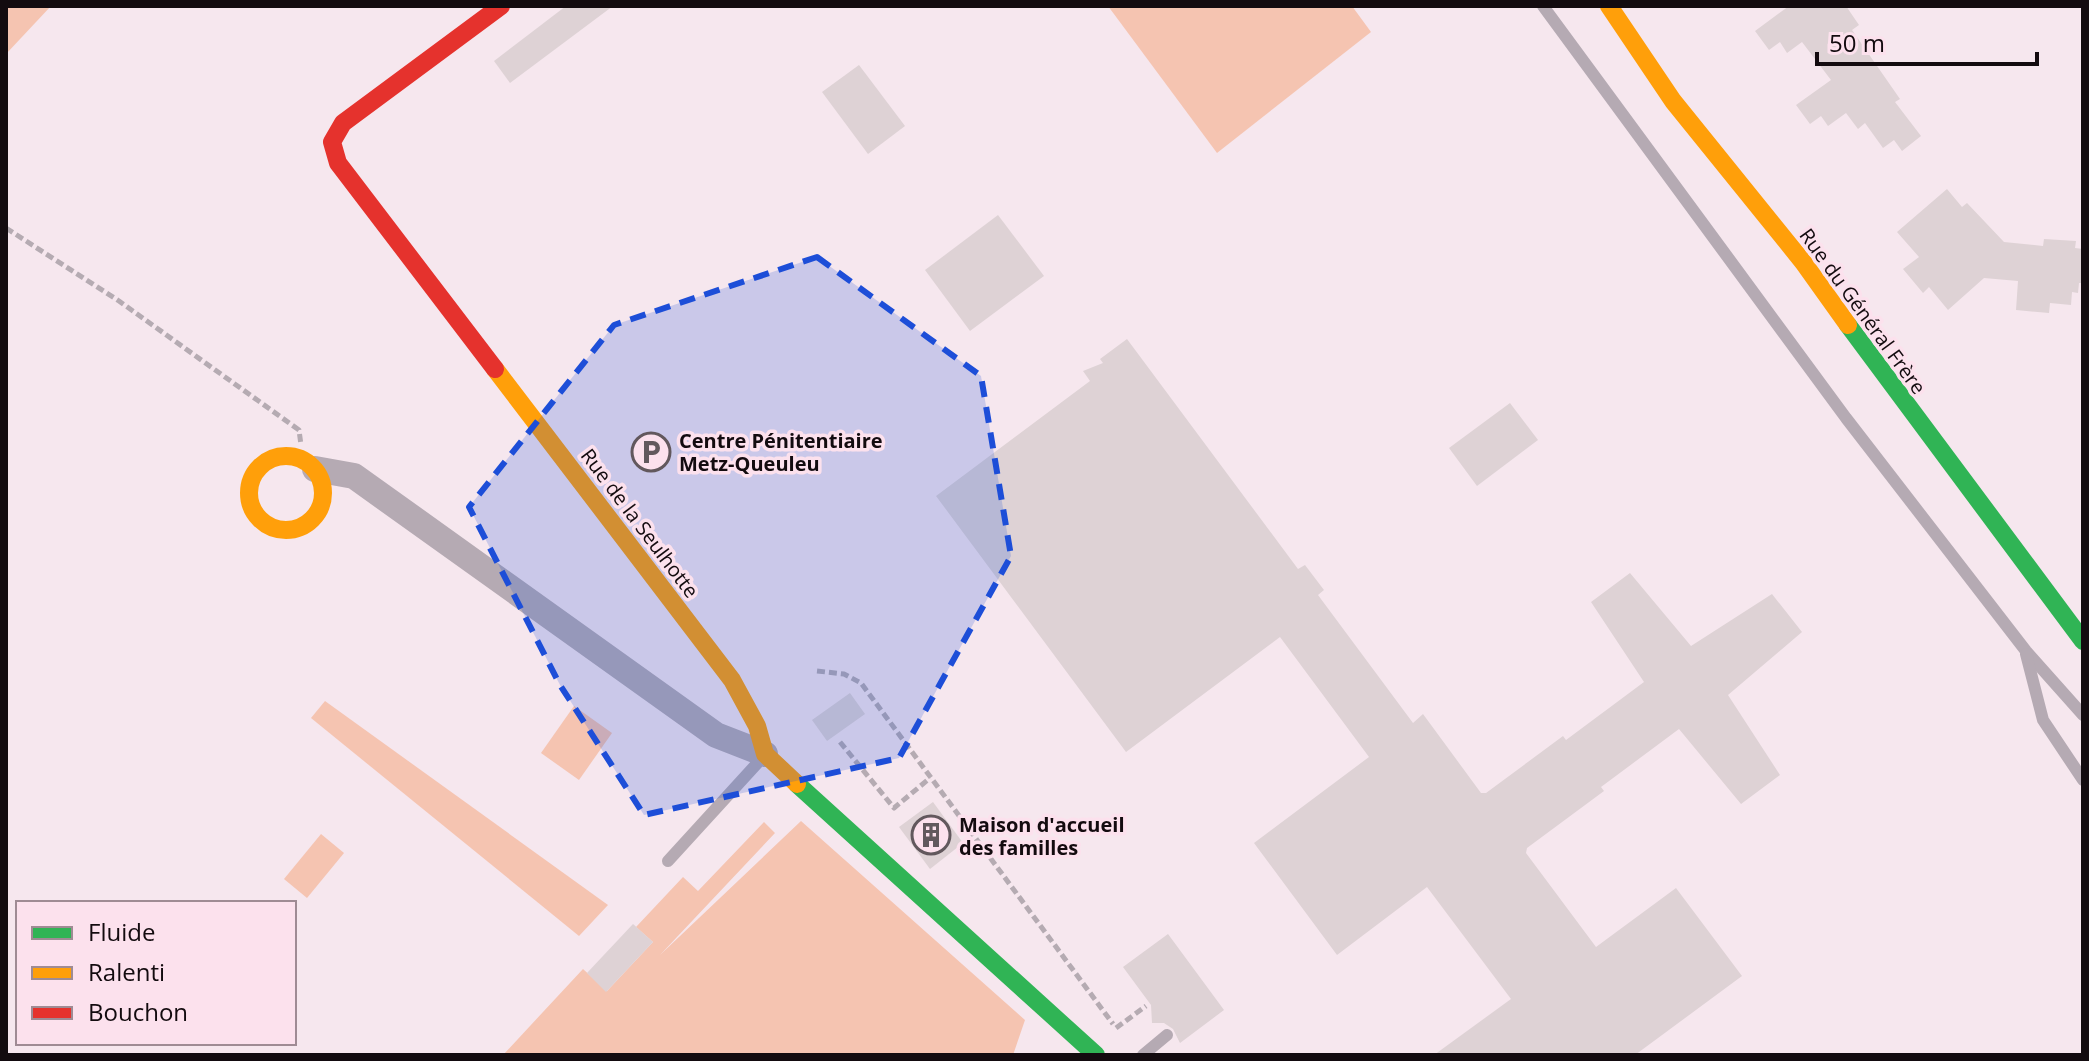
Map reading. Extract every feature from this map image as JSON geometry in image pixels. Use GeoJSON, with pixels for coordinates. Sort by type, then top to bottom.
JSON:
{"type":"FeatureCollection","features":[{"type":"Feature","properties":{"kind":"street","name":"Rue de la Seulhotte"},"geometry":{"type":"LineString","coordinates":[[501,6],[343,123],[332,142],[338,163],[732,680],[757,726],[765,754],[854,839],[1096,1055]]}},
{"type":"Feature","properties":{"kind":"street","name":"Rue du Général Frère"},"geometry":{"type":"LineString","coordinates":[[1609,6],[1673,101],[1803,262],[1913,416],[2083,641]]}},
{"type":"Feature","properties":{"kind":"street"},"geometry":{"type":"LineString","coordinates":[[309,465],[354,476],[716,735],[765,754]]}},
{"type":"Feature","properties":{"kind":"lane"},"geometry":{"type":"LineString","coordinates":[[1543,6],[1846,418],[2026,651],[2083,715]]}},
{"type":"Feature","properties":{"kind":"lane"},"geometry":{"type":"LineString","coordinates":[[2026,651],[2043,720],[2083,780]]}},
{"type":"Feature","properties":{"kind":"lane"},"geometry":{"type":"LineString","coordinates":[[668,861],[765,754]]}},
{"type":"Feature","properties":{"kind":"lane"},"geometry":{"type":"LineString","coordinates":[[1143,1055],[1167,1035]]}},
{"type":"Feature","properties":{"kind":"path"},"geometry":{"type":"LineString","coordinates":[[6,228],[119,301],[299,430],[309,465]]}},
{"type":"Feature","properties":{"kind":"path"},"geometry":{"type":"LineString","coordinates":[[817,671],[844,674],[861,683],[1121,1036]]}},
{"type":"Feature","properties":{"kind":"path"},"geometry":{"type":"LineString","coordinates":[[840,742],[894,808],[930,778]]}},
{"type":"Feature","properties":{"kind":"path"},"geometry":{"type":"LineString","coordinates":[[1116,1028],[1146,1006]]}},
{"type":"Feature","properties":{"kind":"highlighted area"},"geometry":{"type":"Polygon","coordinates":[[[817,257],[981,376],[1011,556],[899,758],[644,815],[560,685],[469,507],[614,325],[817,257]]]}},
{"type":"Feature","properties":{"kind":"shaded area"},"geometry":{"type":"Polygon","coordinates":[[[6,6],[51,6],[6,54],[6,6]]]}},
{"type":"Feature","properties":{"kind":"shaded area"},"geometry":{"type":"Polygon","coordinates":[[[1108,6],[1352,6],[1371,32],[1217,153],[1108,6]]]}},
{"type":"Feature","properties":{"kind":"shaded area"},"geometry":{"type":"Polygon","coordinates":[[[325,701],[608,905],[579,936],[311,718],[325,701]]]}},
{"type":"Feature","properties":{"kind":"shaded area"},"geometry":{"type":"Polygon","coordinates":[[[574,706],[612,733],[579,780],[541,753],[574,706]]]}},
{"type":"Feature","properties":{"kind":"shaded area"},"geometry":{"type":"Polygon","coordinates":[[[801,821],[1025,1020],[1013,1055],[503,1055],[583,969],[607,991],[653,942],[636,927],[683,877],[698,891],[764,822],[775,833],[660,955],[801,821]]]}},
{"type":"Feature","properties":{"kind":"shaded area"},"geometry":{"type":"Polygon","coordinates":[[[321,834],[344,853],[307,898],[284,879],[321,834]]]}},
{"type":"Feature","properties":{"kind":"building"},"geometry":{"type":"Polygon","coordinates":[[[566,6],[613,6],[510,83],[494,61],[566,6]]]}},
{"type":"Feature","properties":{"kind":"building"},"geometry":{"type":"Polygon","coordinates":[[[1789,6],[1846,6],[1859,25],[1852,30],[1900,99],[1895,102],[1921,136],[1902,151],[1894,140],[1883,148],[1865,123],[1858,129],[1846,113],[1828,126],[1821,116],[1810,124],[1796,105],[1831,80],[1802,42],[1787,53],[1780,42],[1769,50],[1755,31],[1789,6]]]}},
{"type":"Feature","properties":{"kind":"building"},"geometry":{"type":"Polygon","coordinates":[[[859,65],[905,126],[868,154],[822,92],[859,65]]]}},
{"type":"Feature","properties":{"kind":"building"},"geometry":{"type":"Polygon","coordinates":[[[1947,189],[1962,207],[1967,203],[2004,242],[2043,246],[2044,239],[2076,241],[2075,248],[2083,249],[2083,283],[2079,283],[2078,293],[2072,292],[2071,305],[2050,303],[2049,313],[2016,310],[2018,281],[1984,278],[1948,310],[1929,287],[1923,293],[1903,269],[1919,257],[1897,232],[1947,189]]]}},
{"type":"Feature","properties":{"kind":"building"},"geometry":{"type":"Polygon","coordinates":[[[998,215],[1044,276],[970,331],[925,270],[998,215]]]}},
{"type":"Feature","properties":{"kind":"building"},"geometry":{"type":"Polygon","coordinates":[[[1127,339],[1298,569],[1305,565],[1324,590],[1318,595],[1413,723],[1423,714],[1481,793],[1486,793],[1563,736],[1566,740],[1644,682],[1591,602],[1630,573],[1691,646],[1772,594],[1802,632],[1728,695],[1780,775],[1741,804],[1679,729],[1601,787],[1604,791],[1527,848],[1526,853],[1596,947],[1676,888],[1742,976],[1635,1055],[1434,1055],[1511,999],[1427,887],[1337,955],[1254,843],[1369,757],[1280,637],[1126,752],[936,496],[1090,381],[1083,371],[1103,363],[1100,359],[1127,339]]]}},
{"type":"Feature","properties":{"kind":"building"},"geometry":{"type":"Polygon","coordinates":[[[1510,403],[1538,440],[1477,486],[1449,448],[1510,403]]]}},
{"type":"Feature","properties":{"kind":"building"},"geometry":{"type":"Polygon","coordinates":[[[850,693],[865,714],[827,741],[812,720],[850,693]]]}},
{"type":"Feature","properties":{"kind":"building","name":"Maison d'accueil des familles"},"geometry":{"type":"Polygon","coordinates":[[[933,802],[963,843],[930,869],[899,827],[933,802]]]}},
{"type":"Feature","properties":{"kind":"building"},"geometry":{"type":"Polygon","coordinates":[[[633,924],[653,942],[606,992],[587,973],[633,924]]]}},
{"type":"Feature","properties":{"kind":"building"},"geometry":{"type":"Polygon","coordinates":[[[1168,934],[1224,1010],[1180,1043],[1173,1029],[1164,1023],[1152,1023],[1151,1005],[1123,967],[1168,934]]]}},
{"type":"Feature","properties":{"kind":"traffic: fast"},"geometry":{"type":"LineString","coordinates":[[1848,325],[2083,641]]}},
{"type":"Feature","properties":{"kind":"traffic: fast"},"geometry":{"type":"LineString","coordinates":[[797,784],[1096,1055]]}},
{"type":"Feature","properties":{"kind":"traffic: slow"},"geometry":{"type":"LineString","coordinates":[[1609,6],[1673,101],[1803,262],[1848,325]]}},
{"type":"Feature","properties":{"kind":"traffic: slow"},"geometry":{"type":"LineString","coordinates":[[495,369],[732,680],[757,726],[765,754],[797,784]]}},
{"type":"Feature","properties":{"kind":"traffic: slow"},"geometry":{"type":"LineString","coordinates":[[286,456],[300,459],[312,467],[320,479],[323,493],[320,507],[312,519],[300,527],[286,530],[272,527],[260,519],[252,507],[249,493],[252,479],[260,467],[272,459],[286,456]]}},
{"type":"Feature","properties":{"kind":"traffic: jam"},"geometry":{"type":"LineString","coordinates":[[495,369],[338,163],[332,142],[343,123],[501,6]]}},
{"type":"Feature","properties":{"kind":"place","name":"Centre Pénitentiaire Metz-Queuleu"},"geometry":{"type":"Point","coordinates":[651,452]}},
{"type":"Feature","properties":{"kind":"place","name":"Maison d'accueil des familles"},"geometry":{"type":"Point","coordinates":[931,835]}}]}
